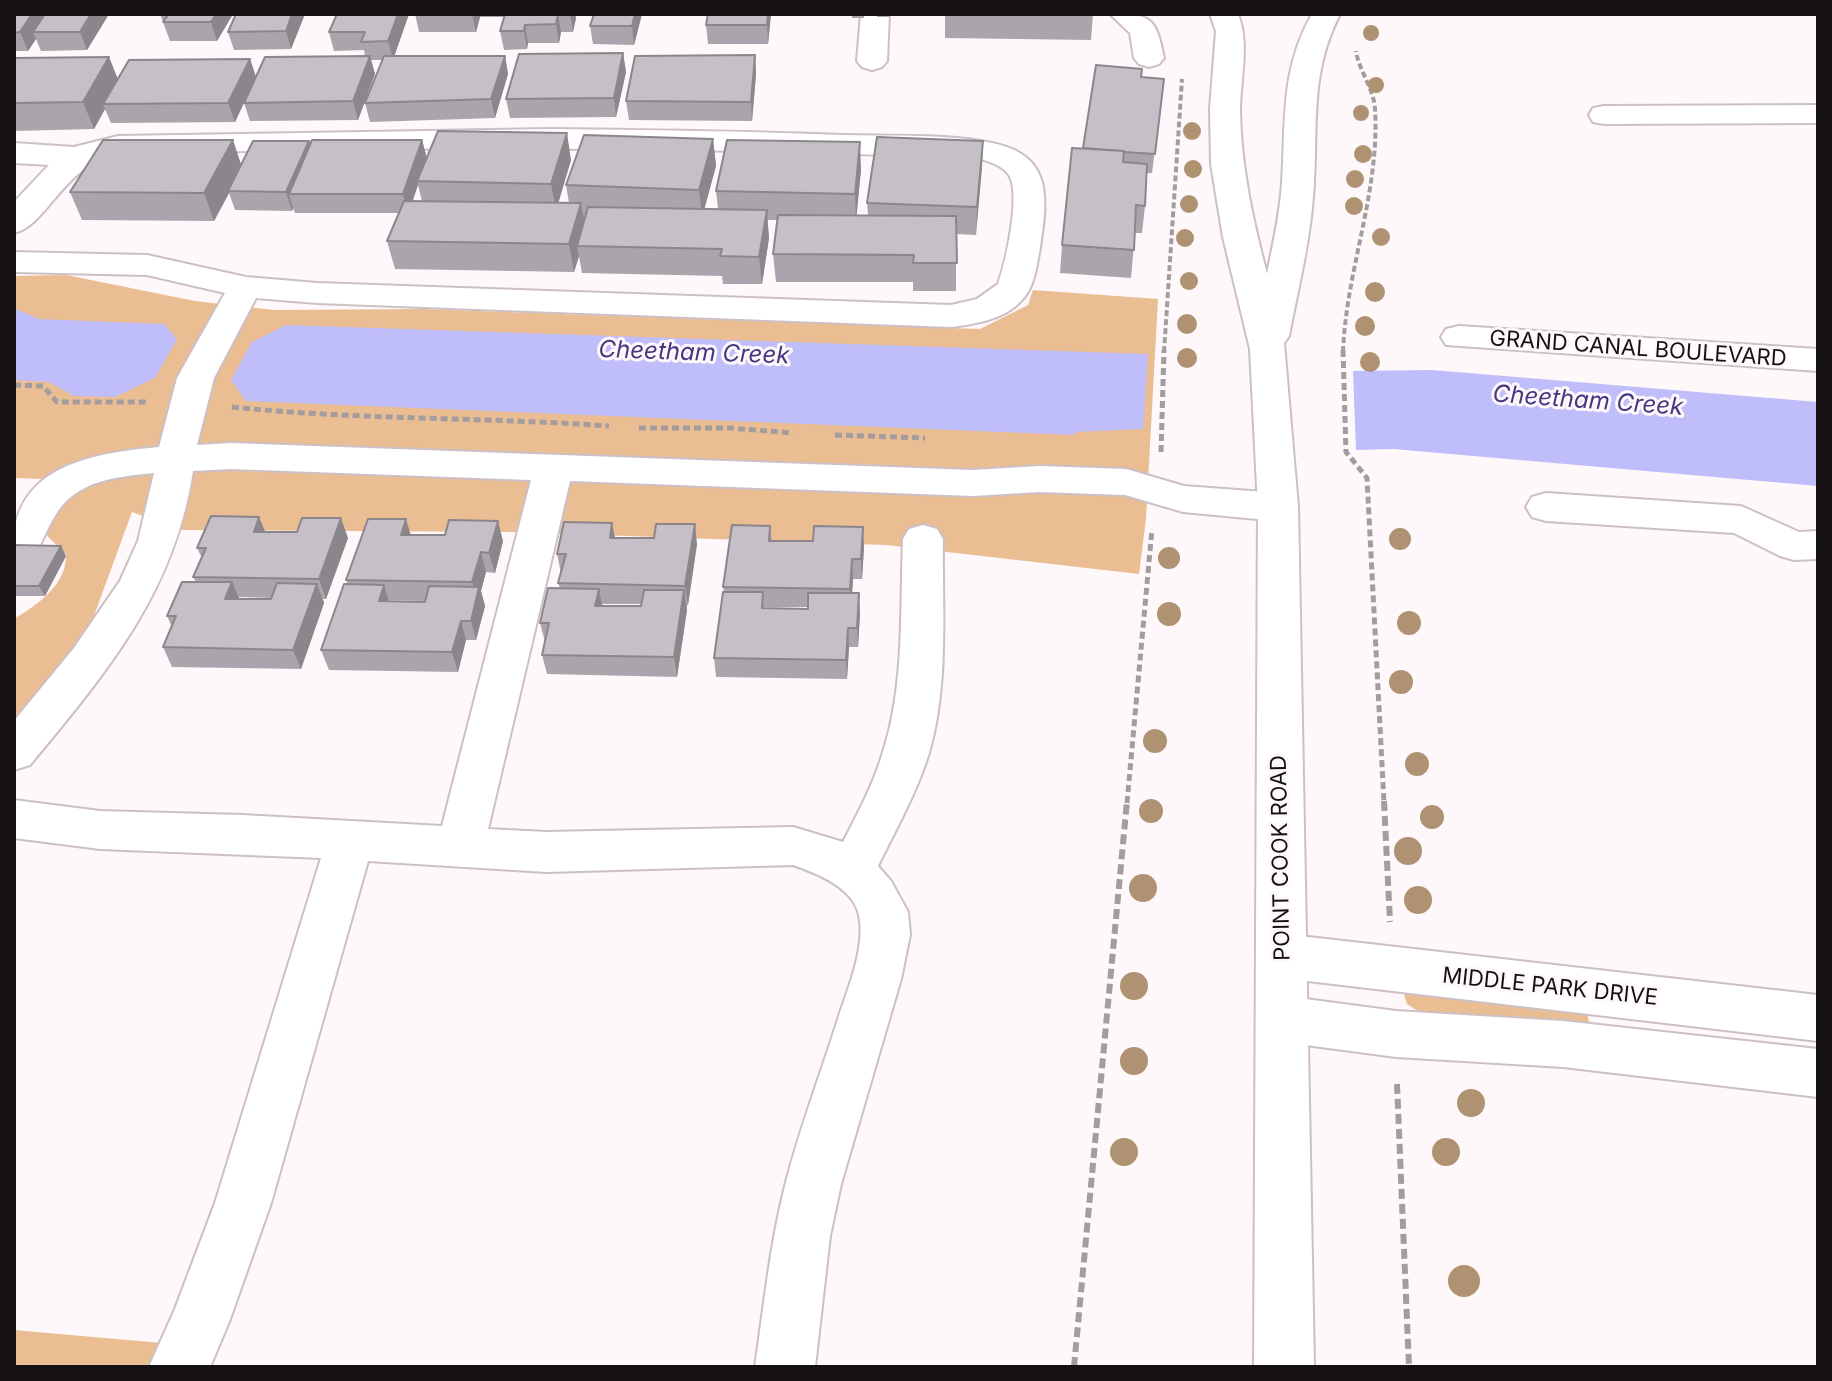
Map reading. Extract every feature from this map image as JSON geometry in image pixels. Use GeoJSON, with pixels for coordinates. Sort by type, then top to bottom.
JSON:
{"type":"FeatureCollection","features":[{"type":"Feature","properties":{"kind":"main road"},"geometry":{"type":"LineString","coordinates":[[854,14],[861,60],[875,14]]}},
{"type":"Feature","properties":{"kind":"main road"},"geometry":{"type":"LineString","coordinates":[[1124,14],[1144,30],[1149,58]]}},
{"type":"Feature","properties":{"kind":"main road","name":"POINT COOK ROAD"},"geometry":{"type":"LineString","coordinates":[[1224,14],[1230,31],[1225,109],[1227,164],[1240,237],[1268,349],[1278,507],[1284,1367]]}},
{"type":"Feature","properties":{"kind":"main road","name":"POINT COOK ROAD"},"geometry":{"type":"LineString","coordinates":[[1268,349],[1296,205],[1301,85],[1308,48],[1326,14]]}},
{"type":"Feature","properties":{"kind":"main road"},"geometry":{"type":"LineString","coordinates":[[1599,114],[1818,114]]}},
{"type":"Feature","properties":{"kind":"main road"},"geometry":{"type":"LineString","coordinates":[[14,153],[75,157],[118,145],[250,139],[581,137],[981,150],[1012,161],[1028,176],[1031,185],[1030,208],[1015,286],[992,306],[961,315],[404,298],[246,287],[147,265],[14,262]]}},
{"type":"Feature","properties":{"kind":"main road"},"geometry":{"type":"LineString","coordinates":[[14,223],[75,157]]}},
{"type":"Feature","properties":{"kind":"main road"},"geometry":{"type":"LineString","coordinates":[[14,752],[114,623],[142,578],[158,540],[185,410],[203,361],[246,287]]}},
{"type":"Feature","properties":{"kind":"main road","name":"GRAND CANAL BOULEVARD"},"geometry":{"type":"LineString","coordinates":[[1459,337],[1818,360]]}},
{"type":"Feature","properties":{"kind":"main road"},"geometry":{"type":"LineString","coordinates":[[15,556],[49,495],[66,480],[99,468],[256,456],[973,483],[1061,500],[1166,498],[1278,507]]}},
{"type":"Feature","properties":{"kind":"main road"},"geometry":{"type":"LineString","coordinates":[[460,849],[554,467]]}},
{"type":"Feature","properties":{"kind":"main road"},"geometry":{"type":"LineString","coordinates":[[1546,507],[1741,520],[1806,545]]}},
{"type":"Feature","properties":{"kind":"main road"},"geometry":{"type":"LineString","coordinates":[[852,870],[906,752],[916,696],[923,539]]}},
{"type":"Feature","properties":{"kind":"main road"},"geometry":{"type":"LineString","coordinates":[[14,819],[90,829],[242,834],[460,849],[609,852],[793,846],[822,852],[839,860],[866,884],[883,912],[885,935],[876,979],[813,1184],[802,1236],[785,1367]]}},
{"type":"Feature","properties":{"kind":"main road"},"geometry":{"type":"LineString","coordinates":[[179,1367],[200,1322],[243,1203],[349,843]]}},
{"type":"Feature","properties":{"kind":"main road","name":"MIDDLE PARK DRIVE"},"geometry":{"type":"LineString","coordinates":[[1282,956],[1818,1018]]}},
{"type":"Feature","properties":{"kind":"main road"},"geometry":{"type":"LineString","coordinates":[[1283,1019],[1396,1034],[1563,1044],[1818,1073]]}},
{"type":"Feature","properties":{"kind":"path"},"geometry":{"type":"LineString","coordinates":[[1356,45],[1358,64],[1375,105],[1374,167],[1344,324],[1346,452],[1367,478],[1392,970]]}},
{"type":"Feature","properties":{"kind":"path"},"geometry":{"type":"LineString","coordinates":[[1074,1367],[1166,498],[1165,296],[1183,71]]}},
{"type":"Feature","properties":{"kind":"path"},"geometry":{"type":"LineString","coordinates":[[14,385],[43,386],[57,402],[148,402]]}},
{"type":"Feature","properties":{"kind":"path"},"geometry":{"type":"LineString","coordinates":[[1396,1034],[1409,1367]]}},
{"type":"Feature","properties":{"kind":"shaded area"},"geometry":{"type":"Polygon","coordinates":[[[66,275],[195,301],[274,310],[423,309],[980,329],[1028,305],[1033,290],[1158,299],[1146,519],[1139,574],[886,545],[514,532],[182,530],[132,512],[91,624],[25,710],[14,717],[14,619],[49,593],[62,575],[66,554],[47,536],[50,516],[70,489],[43,479],[14,478],[14,276],[66,275]]]}},
{"type":"Feature","properties":{"kind":"shaded area"},"geometry":{"type":"Polygon","coordinates":[[[1407,988],[1587,1013],[1590,1027],[1422,1014],[1407,1004],[1404,994],[1407,988]]]}},
{"type":"Feature","properties":{"kind":"shaded area"},"geometry":{"type":"Polygon","coordinates":[[[14,1330],[162,1343],[151,1367],[14,1367],[14,1330]]]}},
{"type":"Feature","properties":{"kind":"water"},"geometry":{"type":"Polygon","coordinates":[[[14,308],[39,319],[164,324],[177,339],[155,378],[115,397],[74,396],[49,382],[14,380],[14,308]]]}},
{"type":"Feature","properties":{"kind":"water","name":"Cheetham Creek"},"geometry":{"type":"Polygon","coordinates":[[[286,325],[1148,354],[1143,429],[1075,432],[1074,435],[246,401],[231,380],[252,342],[286,325]]]}},
{"type":"Feature","properties":{"kind":"water","name":"Cheetham Creek"},"geometry":{"type":"Polygon","coordinates":[[[1432,370],[1818,402],[1818,486],[1393,449],[1356,450],[1353,371],[1432,370]]]}},
{"type":"Feature","properties":{"kind":"building"},"geometry":{"type":"Polygon","coordinates":[[[14,14],[32,14],[20,32],[14,33],[14,14]]]}},
{"type":"Feature","properties":{"kind":"building"},"geometry":{"type":"Polygon","coordinates":[[[45,14],[91,14],[80,32],[33,32],[45,14]]]}},
{"type":"Feature","properties":{"kind":"building"},"geometry":{"type":"Polygon","coordinates":[[[169,14],[216,14],[211,22],[163,22],[169,14]]]}},
{"type":"Feature","properties":{"kind":"building"},"geometry":{"type":"Polygon","coordinates":[[[236,14],[292,14],[286,31],[228,32],[236,14]]]}},
{"type":"Feature","properties":{"kind":"building"},"geometry":{"type":"Polygon","coordinates":[[[337,14],[398,14],[388,41],[361,42],[365,32],[329,32],[337,14]]]}},
{"type":"Feature","properties":{"kind":"building"},"geometry":{"type":"Polygon","coordinates":[[[505,14],[558,14],[556,24],[525,25],[524,31],[500,31],[505,14]]]}},
{"type":"Feature","properties":{"kind":"building"},"geometry":{"type":"Polygon","coordinates":[[[594,14],[635,14],[632,26],[590,26],[594,14]]]}},
{"type":"Feature","properties":{"kind":"building"},"geometry":{"type":"Polygon","coordinates":[[[708,14],[768,14],[767,25],[706,25],[708,14]]]}},
{"type":"Feature","properties":{"kind":"building"},"geometry":{"type":"Polygon","coordinates":[[[623,53],[614,98],[506,99],[519,54],[623,53]]]}},
{"type":"Feature","properties":{"kind":"building"},"geometry":{"type":"Polygon","coordinates":[[[755,55],[751,102],[626,101],[635,56],[755,55]]]}},
{"type":"Feature","properties":{"kind":"building"},"geometry":{"type":"Polygon","coordinates":[[[370,56],[353,101],[244,103],[265,57],[370,56]]]}},
{"type":"Feature","properties":{"kind":"building"},"geometry":{"type":"Polygon","coordinates":[[[384,56],[505,56],[491,99],[365,103],[384,56]]]}},
{"type":"Feature","properties":{"kind":"building"},"geometry":{"type":"Polygon","coordinates":[[[109,57],[83,102],[14,103],[14,58],[109,57]]]}},
{"type":"Feature","properties":{"kind":"building"},"geometry":{"type":"Polygon","coordinates":[[[250,59],[228,103],[103,104],[129,60],[250,59]]]}},
{"type":"Feature","properties":{"kind":"building"},"geometry":{"type":"Polygon","coordinates":[[[1096,65],[1142,69],[1141,77],[1164,79],[1155,154],[1083,148],[1096,65]]]}},
{"type":"Feature","properties":{"kind":"building"},"geometry":{"type":"Polygon","coordinates":[[[438,131],[567,133],[551,184],[417,181],[438,131]]]}},
{"type":"Feature","properties":{"kind":"building"},"geometry":{"type":"Polygon","coordinates":[[[584,135],[713,139],[699,190],[566,185],[584,135]]]}},
{"type":"Feature","properties":{"kind":"building"},"geometry":{"type":"Polygon","coordinates":[[[877,137],[983,141],[977,207],[867,203],[877,137]]]}},
{"type":"Feature","properties":{"kind":"building"},"geometry":{"type":"Polygon","coordinates":[[[103,140],[233,140],[204,193],[70,192],[103,140]]]}},
{"type":"Feature","properties":{"kind":"building"},"geometry":{"type":"Polygon","coordinates":[[[312,140],[422,140],[403,194],[289,194],[312,140]]]}},
{"type":"Feature","properties":{"kind":"building"},"geometry":{"type":"Polygon","coordinates":[[[727,140],[860,142],[855,194],[716,191],[727,140]]]}},
{"type":"Feature","properties":{"kind":"building"},"geometry":{"type":"Polygon","coordinates":[[[253,141],[309,141],[286,192],[228,191],[253,141]]]}},
{"type":"Feature","properties":{"kind":"building"},"geometry":{"type":"Polygon","coordinates":[[[1072,148],[1124,151],[1123,162],[1147,164],[1145,206],[1136,205],[1134,250],[1062,245],[1072,148]]]}},
{"type":"Feature","properties":{"kind":"building"},"geometry":{"type":"Polygon","coordinates":[[[404,201],[581,203],[569,244],[387,241],[404,201]]]}},
{"type":"Feature","properties":{"kind":"building"},"geometry":{"type":"Polygon","coordinates":[[[588,207],[767,210],[759,257],[720,256],[722,249],[577,246],[588,207]]]}},
{"type":"Feature","properties":{"kind":"building"},"geometry":{"type":"Polygon","coordinates":[[[778,215],[956,216],[957,263],[913,263],[914,255],[773,254],[778,215]]]}},
{"type":"Feature","properties":{"kind":"building"},"geometry":{"type":"Polygon","coordinates":[[[211,516],[259,517],[254,532],[297,532],[302,518],[341,518],[319,579],[193,577],[206,548],[197,548],[211,516]]]}},
{"type":"Feature","properties":{"kind":"building"},"geometry":{"type":"Polygon","coordinates":[[[368,519],[406,519],[401,535],[445,535],[449,520],[498,521],[489,553],[481,552],[472,582],[346,580],[368,519]]]}},
{"type":"Feature","properties":{"kind":"building"},"geometry":{"type":"Polygon","coordinates":[[[564,522],[612,523],[610,538],[654,538],[656,524],[695,524],[685,586],[558,583],[566,554],[557,554],[564,522]]]}},
{"type":"Feature","properties":{"kind":"building"},"geometry":{"type":"Polygon","coordinates":[[[732,525],[770,526],[769,541],[813,541],[814,526],[863,527],[861,559],[852,559],[850,589],[723,587],[732,525]]]}},
{"type":"Feature","properties":{"kind":"building"},"geometry":{"type":"Polygon","coordinates":[[[14,545],[61,546],[39,586],[14,586],[14,545]]]}},
{"type":"Feature","properties":{"kind":"building"},"geometry":{"type":"Polygon","coordinates":[[[182,582],[232,582],[225,599],[271,599],[277,583],[317,584],[293,650],[163,647],[176,616],[167,616],[182,582]]]}},
{"type":"Feature","properties":{"kind":"building"},"geometry":{"type":"Polygon","coordinates":[[[344,584],[384,585],[379,601],[425,602],[429,586],[479,587],[471,621],[461,621],[452,652],[321,650],[344,584]]]}},
{"type":"Feature","properties":{"kind":"building"},"geometry":{"type":"Polygon","coordinates":[[[548,588],[599,589],[595,606],[641,606],[644,590],[684,590],[674,657],[542,655],[549,623],[540,623],[548,588]]]}},
{"type":"Feature","properties":{"kind":"building"},"geometry":{"type":"Polygon","coordinates":[[[723,592],[763,592],[762,608],[808,609],[808,593],[859,593],[857,628],[848,628],[846,660],[714,658],[723,592]]]}}]}
